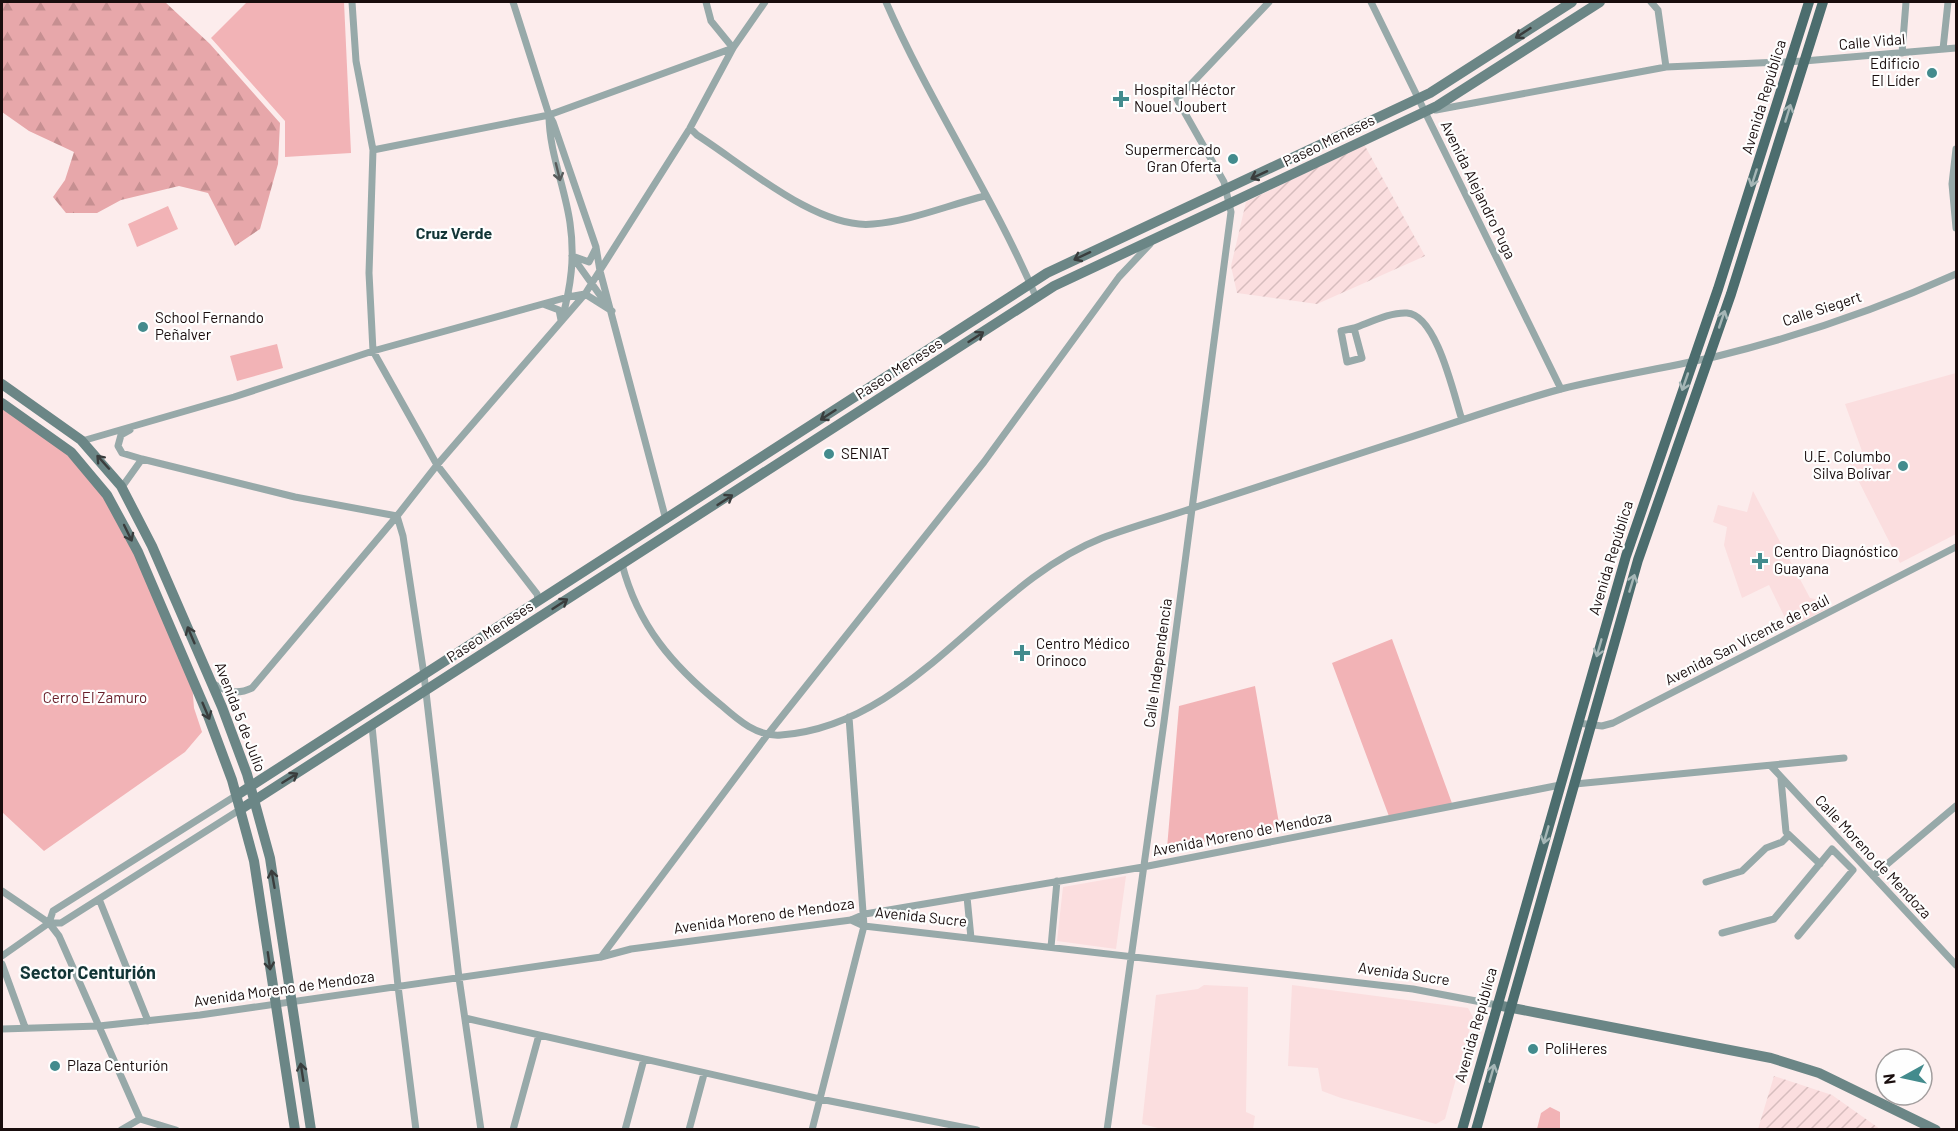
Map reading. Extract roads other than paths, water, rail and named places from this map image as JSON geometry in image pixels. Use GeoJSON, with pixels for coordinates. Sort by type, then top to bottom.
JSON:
{"type":"FeatureCollection","features":[{"type":"Feature","properties":{"kind":"main road","name":"Avenida República"},"geometry":{"type":"LineString","coordinates":[[1462,1130],[1626,556],[1693,361],[1809,2]]}},
{"type":"Feature","properties":{"kind":"main road","name":"Avenida República"},"geometry":{"type":"LineString","coordinates":[[1476,1130],[1638,561],[1708,358],[1823,2]]}},
{"type":"Feature","properties":{"kind":"street"},"geometry":{"type":"LineString","coordinates":[[352,2],[356,61],[373,150],[369,273],[373,351],[437,465],[537,594],[538,600]]}},
{"type":"Feature","properties":{"kind":"street"},"geometry":{"type":"LineString","coordinates":[[513,2],[549,115],[549,133],[570,223],[572,279],[561,322]]}},
{"type":"Feature","properties":{"kind":"street"},"geometry":{"type":"LineString","coordinates":[[706,2],[711,21],[733,48]]}},
{"type":"Feature","properties":{"kind":"street"},"geometry":{"type":"LineString","coordinates":[[212,683],[224,691],[235,692],[252,688],[437,465],[585,294],[690,128],[733,48],[765,2]]}},
{"type":"Feature","properties":{"kind":"street"},"geometry":{"type":"LineString","coordinates":[[886,2],[908,51],[1036,297]]}},
{"type":"Feature","properties":{"kind":"street"},"geometry":{"type":"LineString","coordinates":[[1228,198],[1178,99],[1269,2]]}},
{"type":"Feature","properties":{"kind":"street","name":"Avenida Alejandro Puga"},"geometry":{"type":"LineString","coordinates":[[1371,2],[1561,389]]}},
{"type":"Feature","properties":{"kind":"street","name":"Paseo Meneses"},"geometry":{"type":"LineString","coordinates":[[241,809],[1036,297],[1076,275],[1155,239],[1228,198],[1448,83],[1572,2]]}},
{"type":"Feature","properties":{"kind":"street","name":"Paseo Meneses"},"geometry":{"type":"LineString","coordinates":[[237,795],[1030,284],[1070,261],[1228,198],[1424,112],[1455,95],[1600,2]]}},
{"type":"Feature","properties":{"kind":"street"},"geometry":{"type":"LineString","coordinates":[[1651,2],[1658,10],[1666,67]]}},
{"type":"Feature","properties":{"kind":"street"},"geometry":{"type":"LineString","coordinates":[[1902,53],[1906,2]]}},
{"type":"Feature","properties":{"kind":"street"},"geometry":{"type":"LineString","coordinates":[[1943,49],[1948,2]]}},
{"type":"Feature","properties":{"kind":"street"},"geometry":{"type":"LineString","coordinates":[[373,150],[549,115],[733,48]]}},
{"type":"Feature","properties":{"kind":"street","name":"Calle Vidal"},"geometry":{"type":"LineString","coordinates":[[1424,112],[1666,67],[1804,62],[1956,48]]}},
{"type":"Feature","properties":{"kind":"street"},"geometry":{"type":"LineString","coordinates":[[549,115],[554,122],[596,247],[600,271],[666,520]]}},
{"type":"Feature","properties":{"kind":"street"},"geometry":{"type":"LineString","coordinates":[[690,128],[696,135],[815,213],[841,222],[873,225],[984,196]]}},
{"type":"Feature","properties":{"kind":"street"},"geometry":{"type":"LineString","coordinates":[[1956,149],[1952,184],[1956,228]]}},
{"type":"Feature","properties":{"kind":"street","name":"Calle Independencia"},"geometry":{"type":"LineString","coordinates":[[1107,1130],[1230,225],[1228,198]]}},
{"type":"Feature","properties":{"kind":"street"},"geometry":{"type":"LineString","coordinates":[[601,957],[768,734],[984,462],[1119,277],[1155,239]]}},
{"type":"Feature","properties":{"kind":"street"},"geometry":{"type":"LineString","coordinates":[[572,256],[589,262],[596,247]]}},
{"type":"Feature","properties":{"kind":"street"},"geometry":{"type":"LineString","coordinates":[[572,256],[612,311]]}},
{"type":"Feature","properties":{"kind":"street","name":"Calle Siegert"},"geometry":{"type":"LineString","coordinates":[[768,734],[797,732],[849,717],[872,705],[913,677],[1038,573],[1064,556],[1101,539],[1561,389],[1708,358],[1797,332],[1915,293],[1956,274]]}},
{"type":"Feature","properties":{"kind":"street"},"geometry":{"type":"LineString","coordinates":[[82,441],[373,351],[568,297],[585,294],[612,311]]}},
{"type":"Feature","properties":{"kind":"street"},"geometry":{"type":"LineString","coordinates":[[542,304],[559,309],[561,322]]}},
{"type":"Feature","properties":{"kind":"street"},"geometry":{"type":"LineString","coordinates":[[1354,328],[1362,358],[1347,362],[1341,331],[1393,315],[1408,313],[1419,318],[1437,343],[1462,420]]}},
{"type":"Feature","properties":{"kind":"street","name":"Avenida 5 de Julio"},"geometry":{"type":"LineString","coordinates":[[2,384],[82,441],[122,487],[152,546],[212,683],[251,786],[270,858],[311,1130]]}},
{"type":"Feature","properties":{"kind":"street","name":"Avenida 5 de Julio"},"geometry":{"type":"LineString","coordinates":[[2,403],[71,452],[98,482],[116,509],[207,713],[237,795],[254,861],[295,1130]]}},
{"type":"Feature","properties":{"kind":"street"},"geometry":{"type":"LineString","coordinates":[[142,424],[121,435],[118,446],[122,453],[295,497],[397,516]]}},
{"type":"Feature","properties":{"kind":"street"},"geometry":{"type":"LineString","coordinates":[[122,487],[142,459]]}},
{"type":"Feature","properties":{"kind":"street"},"geometry":{"type":"LineString","coordinates":[[397,516],[404,536],[424,675],[459,978],[481,1130]]}},
{"type":"Feature","properties":{"kind":"street","name":"Avenida San Vicente de Paúl"},"geometry":{"type":"LineString","coordinates":[[1578,723],[1605,726],[1626,717],[1956,547]]}},
{"type":"Feature","properties":{"kind":"street"},"geometry":{"type":"LineString","coordinates":[[622,564],[628,586],[639,609],[657,642],[676,667],[753,730],[768,734]]}},
{"type":"Feature","properties":{"kind":"street"},"geometry":{"type":"LineString","coordinates":[[812,1130],[864,926],[865,914],[849,717]]}},
{"type":"Feature","properties":{"kind":"street"},"geometry":{"type":"LineString","coordinates":[[372,726],[398,986],[416,1130]]}},
{"type":"Feature","properties":{"kind":"street"},"geometry":{"type":"LineString","coordinates":[[1575,783],[1844,758]]}},
{"type":"Feature","properties":{"kind":"street","name":"Calle Moreno de Mendoza"},"geometry":{"type":"LineString","coordinates":[[1771,766],[1956,965]]}},
{"type":"Feature","properties":{"kind":"street"},"geometry":{"type":"LineString","coordinates":[[1781,778],[1786,832],[1820,864]]}},
{"type":"Feature","properties":{"kind":"street","name":"Avenida Moreno de Mendoza"},"geometry":{"type":"LineString","coordinates":[[2,1029],[99,1026],[148,1021],[601,957],[631,949],[850,920],[865,914],[1143,867],[1560,785]]}},
{"type":"Feature","properties":{"kind":"street"},"geometry":{"type":"LineString","coordinates":[[49,923],[53,911],[237,795]]}},
{"type":"Feature","properties":{"kind":"street"},"geometry":{"type":"LineString","coordinates":[[1873,876],[1956,806]]}},
{"type":"Feature","properties":{"kind":"street"},"geometry":{"type":"LineString","coordinates":[[2,956],[49,923],[61,923],[241,809]]}},
{"type":"Feature","properties":{"kind":"street"},"geometry":{"type":"LineString","coordinates":[[1706,882],[1742,871],[1766,848],[1782,842],[1789,835]]}},
{"type":"Feature","properties":{"kind":"street"},"geometry":{"type":"LineString","coordinates":[[1722,933],[1774,919],[1832,849],[1853,870],[1798,936]]}},
{"type":"Feature","properties":{"kind":"street"},"geometry":{"type":"LineString","coordinates":[[1051,947],[1057,881]]}},
{"type":"Feature","properties":{"kind":"street"},"geometry":{"type":"LineString","coordinates":[[2,891],[49,923],[59,936],[140,1119]]}},
{"type":"Feature","properties":{"kind":"street"},"geometry":{"type":"LineString","coordinates":[[967,897],[971,938]]}},
{"type":"Feature","properties":{"kind":"street"},"geometry":{"type":"LineString","coordinates":[[99,899],[148,1021]]}},
{"type":"Feature","properties":{"kind":"street","name":"Avenida Sucre"},"geometry":{"type":"LineString","coordinates":[[850,920],[864,926],[1413,989],[1728,1048],[1779,1060],[1825,1076],[1936,1130]]}},
{"type":"Feature","properties":{"kind":"street"},"geometry":{"type":"LineString","coordinates":[[2,964],[25,1028]]}},
{"type":"Feature","properties":{"kind":"street"},"geometry":{"type":"LineString","coordinates":[[465,1018],[704,1074],[976,1130]]}},
{"type":"Feature","properties":{"kind":"street"},"geometry":{"type":"LineString","coordinates":[[513,1130],[539,1035]]}},
{"type":"Feature","properties":{"kind":"street"},"geometry":{"type":"LineString","coordinates":[[625,1130],[644,1059]]}},
{"type":"Feature","properties":{"kind":"street"},"geometry":{"type":"LineString","coordinates":[[689,1130],[704,1074]]}},
{"type":"Feature","properties":{"kind":"street"},"geometry":{"type":"LineString","coordinates":[[121,1130],[140,1119],[176,1130]]}},
{"type":"Feature","properties":{"kind":"place","name":"Edificio El Líder"},"geometry":{"type":"Point","coordinates":[1932,73]}},
{"type":"Feature","properties":{"kind":"place","name":"Hospital Héctor Nouel Joubert"},"geometry":{"type":"Point","coordinates":[1121,99]}},
{"type":"Feature","properties":{"kind":"place","name":"Supermercado Gran Oferta"},"geometry":{"type":"Point","coordinates":[1233,159]}},
{"type":"Feature","properties":{"kind":"place","name":"School Fernando Peñalver"},"geometry":{"type":"Point","coordinates":[143,327]}},
{"type":"Feature","properties":{"kind":"place","name":"SENIAT"},"geometry":{"type":"Point","coordinates":[829,454]}},
{"type":"Feature","properties":{"kind":"place","name":"U.E. Columbo Silva Bolívar"},"geometry":{"type":"Point","coordinates":[1903,466]}},
{"type":"Feature","properties":{"kind":"place","name":"Centro Diagnóstico Guayana"},"geometry":{"type":"Point","coordinates":[1760,561]}},
{"type":"Feature","properties":{"kind":"place","name":"Centro Médico Orinoco"},"geometry":{"type":"Point","coordinates":[1022,653]}},
{"type":"Feature","properties":{"kind":"place","name":"PoliHeres"},"geometry":{"type":"Point","coordinates":[1533,1049]}},
{"type":"Feature","properties":{"kind":"place","name":"Plaza Centurión"},"geometry":{"type":"Point","coordinates":[55,1066]}},
{"type":"Feature","properties":{"kind":"district","name":"Cruz Verde"},"geometry":{"type":"Point","coordinates":[454,233]}},
{"type":"Feature","properties":{"kind":"district","name":"Sector Centurión"},"geometry":{"type":"Point","coordinates":[88,973]}},
{"type":"Feature","properties":{"kind":"park label","name":"Cerro El Zamuro"},"geometry":{"type":"Point","coordinates":[95,698]}}]}
